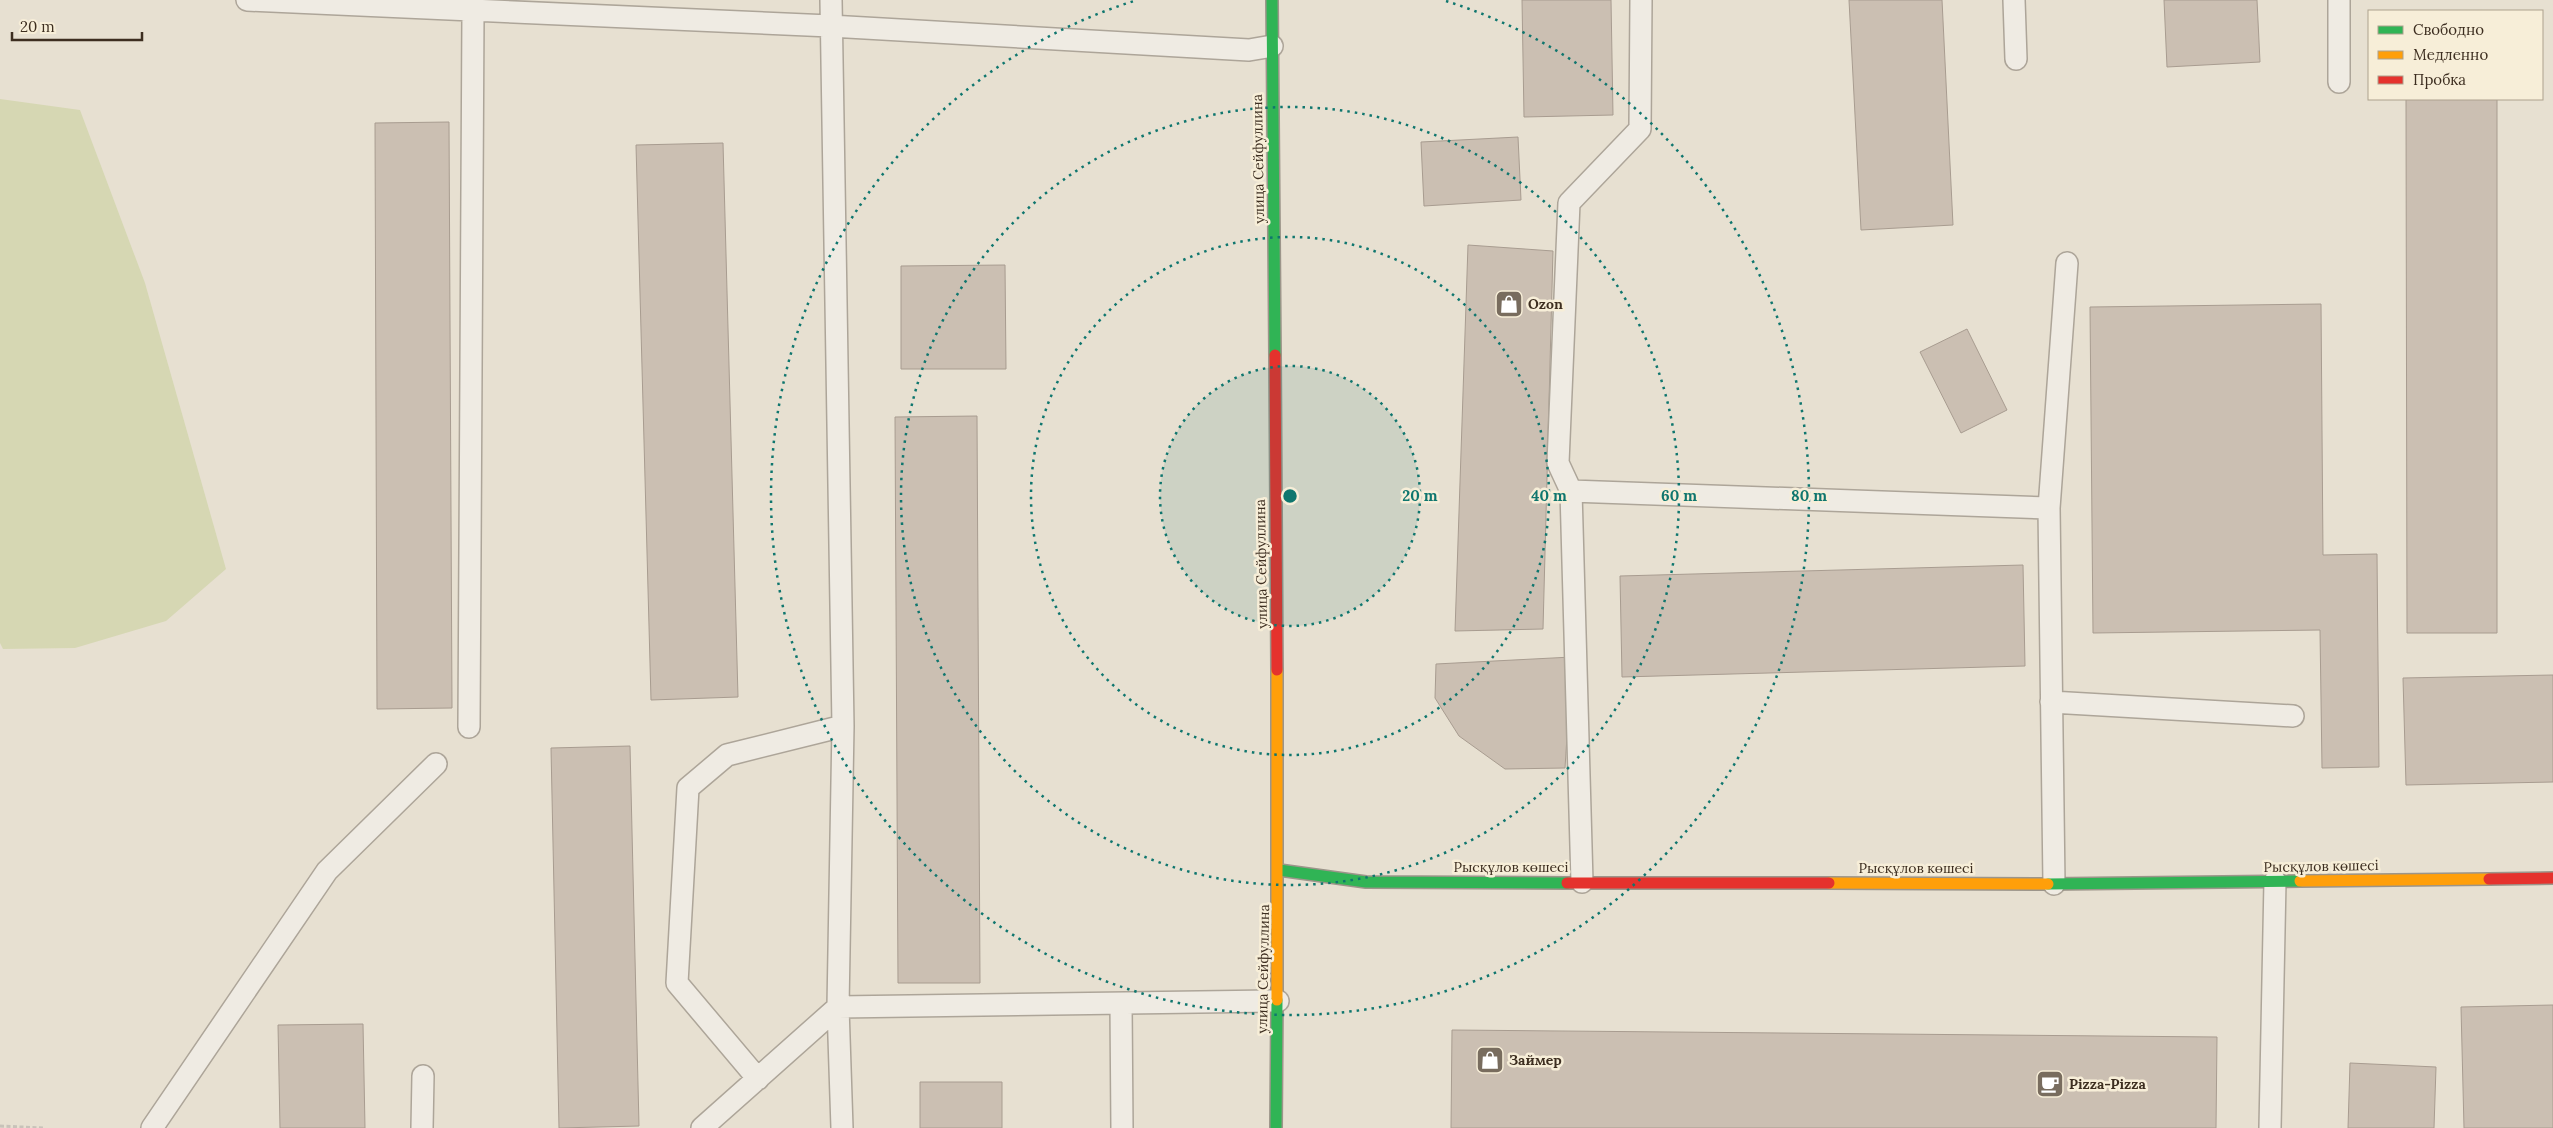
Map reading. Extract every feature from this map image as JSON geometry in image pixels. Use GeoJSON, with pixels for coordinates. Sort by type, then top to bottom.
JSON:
{"type":"FeatureCollection","features":[{"type":"Feature","properties":{"kind":"street","name":"улица Сейфуллина"},"geometry":{"type":"LineString","coordinates":[[1272,0],[1279,870],[1276,1128]]}},
{"type":"Feature","properties":{"kind":"street","name":"Рысқұлов көшесі"},"geometry":{"type":"LineString","coordinates":[[1279,870],[1366,882],[2054,884],[2553,878]]}},
{"type":"Feature","properties":{"kind":"lane"},"geometry":{"type":"LineString","coordinates":[[247,0],[433,5],[473,12],[830,26],[1249,50],[1272,46]]}},
{"type":"Feature","properties":{"kind":"lane"},"geometry":{"type":"LineString","coordinates":[[831,0],[843,726],[838,1008],[842,1128]]}},
{"type":"Feature","properties":{"kind":"lane"},"geometry":{"type":"LineString","coordinates":[[1582,882],[1571,491],[1558,464],[1569,203],[1640,129],[1641,0]]}},
{"type":"Feature","properties":{"kind":"lane"},"geometry":{"type":"LineString","coordinates":[[2014,0],[2016,59]]}},
{"type":"Feature","properties":{"kind":"lane"},"geometry":{"type":"LineString","coordinates":[[2339,0],[2339,82]]}},
{"type":"Feature","properties":{"kind":"lane"},"geometry":{"type":"LineString","coordinates":[[470,727],[473,12]]}},
{"type":"Feature","properties":{"kind":"lane"},"geometry":{"type":"LineString","coordinates":[[2054,884],[2049,508],[2067,263]]}},
{"type":"Feature","properties":{"kind":"lane"},"geometry":{"type":"LineString","coordinates":[[1571,491],[2049,508]]}},
{"type":"Feature","properties":{"kind":"lane"},"geometry":{"type":"LineString","coordinates":[[2051,702],[2293,716]]}},
{"type":"Feature","properties":{"kind":"lane"},"geometry":{"type":"LineString","coordinates":[[758,1079],[676,982],[688,788],[727,755],[843,726]]}},
{"type":"Feature","properties":{"kind":"lane"},"geometry":{"type":"LineString","coordinates":[[152,1128],[327,871],[436,764]]}},
{"type":"Feature","properties":{"kind":"lane"},"geometry":{"type":"LineString","coordinates":[[2270,1128],[2275,881]]}},
{"type":"Feature","properties":{"kind":"lane"},"geometry":{"type":"LineString","coordinates":[[702,1128],[838,1008],[1278,1001]]}},
{"type":"Feature","properties":{"kind":"lane"},"geometry":{"type":"LineString","coordinates":[[1121,1004],[1122,1128]]}},
{"type":"Feature","properties":{"kind":"lane"},"geometry":{"type":"LineString","coordinates":[[422,1128],[423,1076]]}},
{"type":"Feature","properties":{"kind":"path"},"geometry":{"type":"LineString","coordinates":[[0,1126],[43,1128]]}},
{"type":"Feature","properties":{"kind":"green space"},"geometry":{"type":"Polygon","coordinates":[[[0,99],[80,110],[145,283],[226,569],[166,621],[75,648],[3,649],[0,643],[0,99]]]}},
{"type":"Feature","properties":{"kind":"building"},"geometry":{"type":"Polygon","coordinates":[[[1522,0],[1611,0],[1613,115],[1524,117],[1522,0]]]}},
{"type":"Feature","properties":{"kind":"building"},"geometry":{"type":"Polygon","coordinates":[[[1849,0],[1942,0],[1953,225],[1861,230],[1849,0]]]}},
{"type":"Feature","properties":{"kind":"building"},"geometry":{"type":"Polygon","coordinates":[[[2164,0],[2257,0],[2260,62],[2167,67],[2164,0]]]}},
{"type":"Feature","properties":{"kind":"building"},"geometry":{"type":"Polygon","coordinates":[[[2406,100],[2497,100],[2497,633],[2407,633],[2406,100]]]}},
{"type":"Feature","properties":{"kind":"building"},"geometry":{"type":"Polygon","coordinates":[[[449,122],[452,708],[377,709],[375,123],[449,122]]]}},
{"type":"Feature","properties":{"kind":"building"},"geometry":{"type":"Polygon","coordinates":[[[1518,137],[1521,200],[1424,206],[1421,142],[1518,137]]]}},
{"type":"Feature","properties":{"kind":"building"},"geometry":{"type":"Polygon","coordinates":[[[723,143],[738,697],[651,700],[636,145],[723,143]]]}},
{"type":"Feature","properties":{"kind":"building"},"geometry":{"type":"Polygon","coordinates":[[[1468,245],[1553,251],[1543,629],[1455,631],[1468,245]]]}},
{"type":"Feature","properties":{"kind":"building"},"geometry":{"type":"Polygon","coordinates":[[[1005,265],[1006,369],[901,369],[901,266],[1005,265]]]}},
{"type":"Feature","properties":{"kind":"building"},"geometry":{"type":"Polygon","coordinates":[[[2321,304],[2323,555],[2377,554],[2379,767],[2322,768],[2320,630],[2093,633],[2090,307],[2321,304]]]}},
{"type":"Feature","properties":{"kind":"building"},"geometry":{"type":"Polygon","coordinates":[[[1967,329],[2007,410],[1961,433],[1920,352],[1967,329]]]}},
{"type":"Feature","properties":{"kind":"building"},"geometry":{"type":"Polygon","coordinates":[[[977,416],[980,983],[898,983],[895,417],[977,416]]]}},
{"type":"Feature","properties":{"kind":"building"},"geometry":{"type":"Polygon","coordinates":[[[2023,565],[2025,666],[1622,677],[1620,576],[2023,565]]]}},
{"type":"Feature","properties":{"kind":"building"},"geometry":{"type":"Polygon","coordinates":[[[1572,657],[1565,768],[1505,769],[1459,736],[1435,698],[1436,664],[1572,657]]]}},
{"type":"Feature","properties":{"kind":"building"},"geometry":{"type":"Polygon","coordinates":[[[2553,675],[2553,782],[2406,785],[2403,678],[2553,675]]]}},
{"type":"Feature","properties":{"kind":"building"},"geometry":{"type":"Polygon","coordinates":[[[630,746],[639,1126],[559,1128],[551,748],[630,746]]]}},
{"type":"Feature","properties":{"kind":"building"},"geometry":{"type":"Polygon","coordinates":[[[2553,1005],[2553,1128],[2464,1128],[2461,1007],[2553,1005]]]}},
{"type":"Feature","properties":{"kind":"building"},"geometry":{"type":"Polygon","coordinates":[[[363,1024],[365,1128],[280,1128],[278,1025],[363,1024]]]}},
{"type":"Feature","properties":{"kind":"building"},"geometry":{"type":"Polygon","coordinates":[[[1452,1030],[2217,1037],[2216,1128],[1451,1128],[1452,1030]]]}},
{"type":"Feature","properties":{"kind":"building"},"geometry":{"type":"Polygon","coordinates":[[[2350,1063],[2436,1067],[2434,1128],[2348,1128],[2350,1063]]]}},
{"type":"Feature","properties":{"kind":"building"},"geometry":{"type":"Polygon","coordinates":[[[920,1082],[1002,1082],[1002,1128],[920,1128],[920,1082]]]}},
{"type":"Feature","properties":{"kind":"traffic: fast"},"geometry":{"type":"LineString","coordinates":[[1272,0],[1275,355]]}},
{"type":"Feature","properties":{"kind":"traffic: fast"},"geometry":{"type":"LineString","coordinates":[[1279,870],[1366,882],[1567,883]]}},
{"type":"Feature","properties":{"kind":"traffic: fast"},"geometry":{"type":"LineString","coordinates":[[2048,884],[2300,881]]}},
{"type":"Feature","properties":{"kind":"traffic: fast"},"geometry":{"type":"LineString","coordinates":[[1276,1128],[1277,1000]]}},
{"type":"Feature","properties":{"kind":"traffic: slow"},"geometry":{"type":"LineString","coordinates":[[1277,670],[1277,1000]]}},
{"type":"Feature","properties":{"kind":"traffic: slow"},"geometry":{"type":"LineString","coordinates":[[2300,881],[2489,879]]}},
{"type":"Feature","properties":{"kind":"traffic: slow"},"geometry":{"type":"LineString","coordinates":[[1829,883],[2048,884]]}},
{"type":"Feature","properties":{"kind":"traffic: jam"},"geometry":{"type":"LineString","coordinates":[[1275,355],[1277,670]]}},
{"type":"Feature","properties":{"kind":"traffic: jam"},"geometry":{"type":"LineString","coordinates":[[2489,879],[2553,878]]}},
{"type":"Feature","properties":{"kind":"traffic: jam"},"geometry":{"type":"LineString","coordinates":[[1567,883],[1829,883]]}},
{"type":"Feature","properties":{"kind":"place","name":"Ozon"},"geometry":{"type":"Point","coordinates":[1509,304]}},
{"type":"Feature","properties":{"kind":"place","name":"Займер"},"geometry":{"type":"Point","coordinates":[1490,1060]}},
{"type":"Feature","properties":{"kind":"place","name":"Pizza-Pizza"},"geometry":{"type":"Point","coordinates":[2050,1084]}}]}
